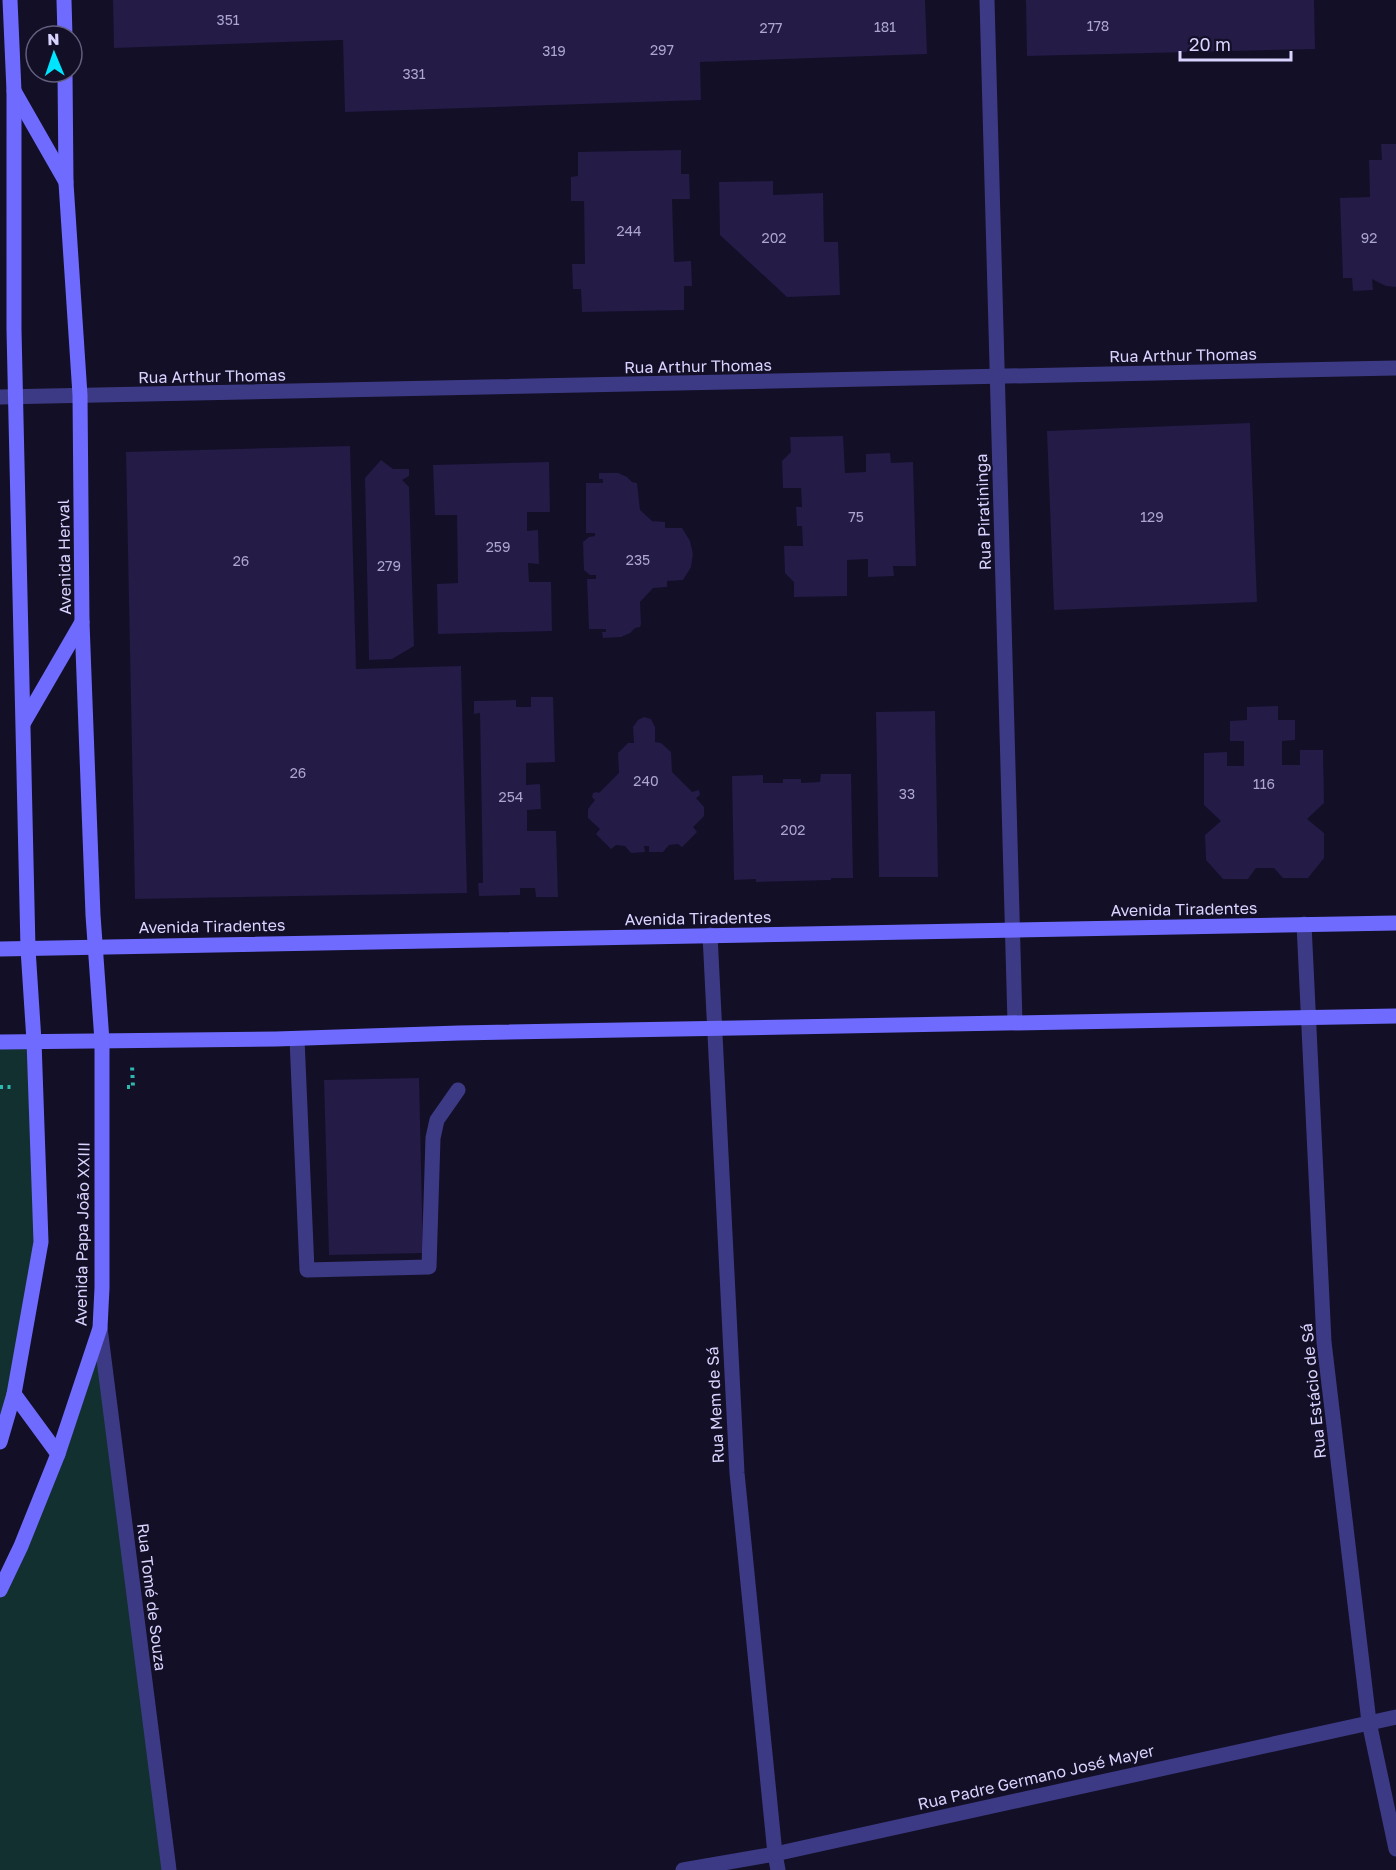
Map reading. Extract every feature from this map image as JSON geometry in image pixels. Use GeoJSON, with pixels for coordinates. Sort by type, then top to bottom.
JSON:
{"type":"FeatureCollection","features":[{"type":"Feature","properties":{"kind":"main road"},"geometry":{"type":"LineString","coordinates":[[0,1442],[3,1420],[14,1394],[41,1242],[34,1041],[28,949],[16,397],[14,91],[10,0]]}},
{"type":"Feature","properties":{"kind":"main road"},"geometry":{"type":"LineString","coordinates":[[64,0],[65,24]]}},
{"type":"Feature","properties":{"kind":"main road","name":"Avenida Herval"},"geometry":{"type":"LineString","coordinates":[[65,84],[66,183],[80,395],[82,622],[94,948],[102,1041]]}},
{"type":"Feature","properties":{"kind":"main road"},"geometry":{"type":"LineString","coordinates":[[14,91],[66,183]]}},
{"type":"Feature","properties":{"kind":"main road"},"geometry":{"type":"LineString","coordinates":[[24,722],[82,622]]}},
{"type":"Feature","properties":{"kind":"main road","name":"Avenida Tiradentes"},"geometry":{"type":"LineString","coordinates":[[0,949],[1396,923]]}},
{"type":"Feature","properties":{"kind":"main road"},"geometry":{"type":"LineString","coordinates":[[0,1042],[297,1039],[459,1033],[1396,1016]]}},
{"type":"Feature","properties":{"kind":"main road","name":"Avenida Papa João XXIII"},"geometry":{"type":"LineString","coordinates":[[0,1590],[21,1546],[58,1454],[100,1328],[102,1041]]}},
{"type":"Feature","properties":{"kind":"main road"},"geometry":{"type":"LineString","coordinates":[[14,1394],[58,1454]]}},
{"type":"Feature","properties":{"kind":"street","name":"Rua Piratininga"},"geometry":{"type":"LineString","coordinates":[[987,0],[1015,1023]]}},
{"type":"Feature","properties":{"kind":"street","name":"Rua Arthur Thomas"},"geometry":{"type":"LineString","coordinates":[[0,397],[1396,368]]}},
{"type":"Feature","properties":{"kind":"street","name":"Rua Estácio de Sá"},"geometry":{"type":"LineString","coordinates":[[1304,924],[1324,1342],[1369,1722],[1396,1849]]}},
{"type":"Feature","properties":{"kind":"street","name":"Rua Mem de Sá"},"geometry":{"type":"LineString","coordinates":[[710,935],[737,1473],[778,1870]]}},
{"type":"Feature","properties":{"kind":"street"},"geometry":{"type":"LineString","coordinates":[[297,1039],[306,1270],[429,1267],[433,1138],[437,1120],[458,1090]]}},
{"type":"Feature","properties":{"kind":"street","name":"Rua Tomé de Souza"},"geometry":{"type":"LineString","coordinates":[[100,1328],[169,1870]]}},
{"type":"Feature","properties":{"kind":"street","name":"Rua Padre Germano José Mayer"},"geometry":{"type":"LineString","coordinates":[[683,1870],[775,1854],[1396,1717]]}},
{"type":"Feature","properties":{"kind":"green space"},"geometry":{"type":"Polygon","coordinates":[[[34,1041],[41,1242],[0,1442],[0,1042],[34,1041]]]}},
{"type":"Feature","properties":{"kind":"green space"},"geometry":{"type":"Polygon","coordinates":[[[100,1328],[169,1870],[0,1870],[0,1590],[100,1328]]]}},
{"type":"Feature","properties":{"kind":"building"},"geometry":{"type":"Polygon","coordinates":[[[113,0],[925,0],[927,54],[700,62],[701,100],[345,112],[343,40],[114,48],[113,0]]]}},
{"type":"Feature","properties":{"kind":"building"},"geometry":{"type":"Polygon","coordinates":[[[1026,0],[1314,0],[1315,49],[1027,56],[1026,0]]]}},
{"type":"Feature","properties":{"kind":"building"},"geometry":{"type":"Polygon","coordinates":[[[1381,144],[1396,144],[1396,287],[1386,286],[1372,279],[1373,290],[1353,291],[1352,278],[1343,278],[1340,198],[1370,197],[1369,160],[1382,160],[1381,144]]]}},
{"type":"Feature","properties":{"kind":"building"},"geometry":{"type":"Polygon","coordinates":[[[681,150],[681,174],[689,174],[690,199],[672,199],[674,262],[691,261],[692,286],[684,286],[684,310],[582,312],[581,289],[573,289],[572,264],[585,264],[584,201],[571,201],[571,177],[578,176],[578,152],[681,150]]]}},
{"type":"Feature","properties":{"kind":"building"},"geometry":{"type":"Polygon","coordinates":[[[773,181],[773,195],[823,193],[824,242],[838,242],[840,295],[787,297],[720,235],[719,182],[773,181]]]}},
{"type":"Feature","properties":{"kind":"building"},"geometry":{"type":"Polygon","coordinates":[[[1250,423],[1257,602],[1054,610],[1047,431],[1250,423]]]}},
{"type":"Feature","properties":{"kind":"building"},"geometry":{"type":"Polygon","coordinates":[[[843,436],[845,473],[866,472],[866,454],[890,453],[891,463],[913,462],[916,566],[893,566],[894,576],[868,577],[868,559],[847,560],[847,596],[794,597],[794,582],[785,573],[784,546],[803,546],[802,526],[797,526],[796,507],[802,507],[801,488],[783,488],[782,461],[791,452],[790,437],[843,436]]]}},
{"type":"Feature","properties":{"kind":"building"},"geometry":{"type":"Polygon","coordinates":[[[350,446],[356,669],[461,666],[467,893],[135,899],[126,452],[350,446]]]}},
{"type":"Feature","properties":{"kind":"building"},"geometry":{"type":"Polygon","coordinates":[[[381,460],[393,469],[409,469],[409,476],[402,480],[409,487],[414,646],[392,659],[369,660],[365,478],[381,460]]]}},
{"type":"Feature","properties":{"kind":"building"},"geometry":{"type":"Polygon","coordinates":[[[549,462],[550,512],[527,512],[527,531],[538,530],[539,564],[528,563],[529,582],[551,582],[552,631],[438,634],[437,584],[458,583],[457,515],[435,515],[433,465],[549,462]]]}},
{"type":"Feature","properties":{"kind":"building"},"geometry":{"type":"Polygon","coordinates":[[[599,473],[618,473],[637,483],[640,510],[652,521],[665,522],[665,528],[682,528],[690,541],[693,554],[691,567],[683,580],[667,581],[667,587],[653,588],[640,602],[640,627],[621,637],[603,638],[602,632],[606,632],[606,629],[589,629],[587,579],[596,579],[596,575],[590,575],[584,570],[583,542],[595,536],[595,533],[586,533],[586,483],[603,483],[603,479],[599,479],[599,473]]]}},
{"type":"Feature","properties":{"kind":"building"},"geometry":{"type":"Polygon","coordinates":[[[531,697],[553,697],[555,762],[526,763],[526,785],[540,784],[541,809],[527,810],[527,831],[556,831],[558,897],[536,897],[535,888],[520,888],[520,895],[479,896],[478,883],[483,883],[480,713],[474,714],[474,701],[516,700],[516,707],[531,707],[531,697]]]}},
{"type":"Feature","properties":{"kind":"building"},"geometry":{"type":"Polygon","coordinates":[[[1278,706],[1278,720],[1295,720],[1295,740],[1282,741],[1282,765],[1300,765],[1300,750],[1323,750],[1324,803],[1307,819],[1324,833],[1324,858],[1308,878],[1283,878],[1274,868],[1256,868],[1248,879],[1223,879],[1206,860],[1205,835],[1221,821],[1204,805],[1204,753],[1227,752],[1227,766],[1244,766],[1244,741],[1230,741],[1230,721],[1247,720],[1247,707],[1278,706]]]}},
{"type":"Feature","properties":{"kind":"building"},"geometry":{"type":"Polygon","coordinates":[[[935,711],[938,877],[879,877],[876,712],[935,711]]]}},
{"type":"Feature","properties":{"kind":"building"},"geometry":{"type":"Polygon","coordinates":[[[644,717],[651,719],[655,727],[655,742],[661,743],[671,752],[672,772],[692,792],[699,790],[700,795],[696,798],[704,807],[704,816],[693,827],[697,832],[682,847],[678,844],[669,845],[663,852],[649,852],[649,846],[644,846],[645,852],[631,853],[625,846],[616,845],[611,849],[596,834],[600,829],[588,818],[588,809],[595,800],[592,797],[593,793],[599,793],[619,773],[618,753],[628,743],[634,743],[633,727],[638,720],[644,717]]]}},
{"type":"Feature","properties":{"kind":"building"},"geometry":{"type":"Polygon","coordinates":[[[821,774],[851,774],[853,878],[756,882],[756,879],[734,880],[732,776],[763,775],[763,783],[783,783],[783,779],[801,779],[801,783],[820,782],[821,774]]]}},
{"type":"Feature","properties":{"kind":"building"},"geometry":{"type":"Polygon","coordinates":[[[419,1078],[423,1253],[329,1255],[324,1080],[419,1078]]]}}]}
